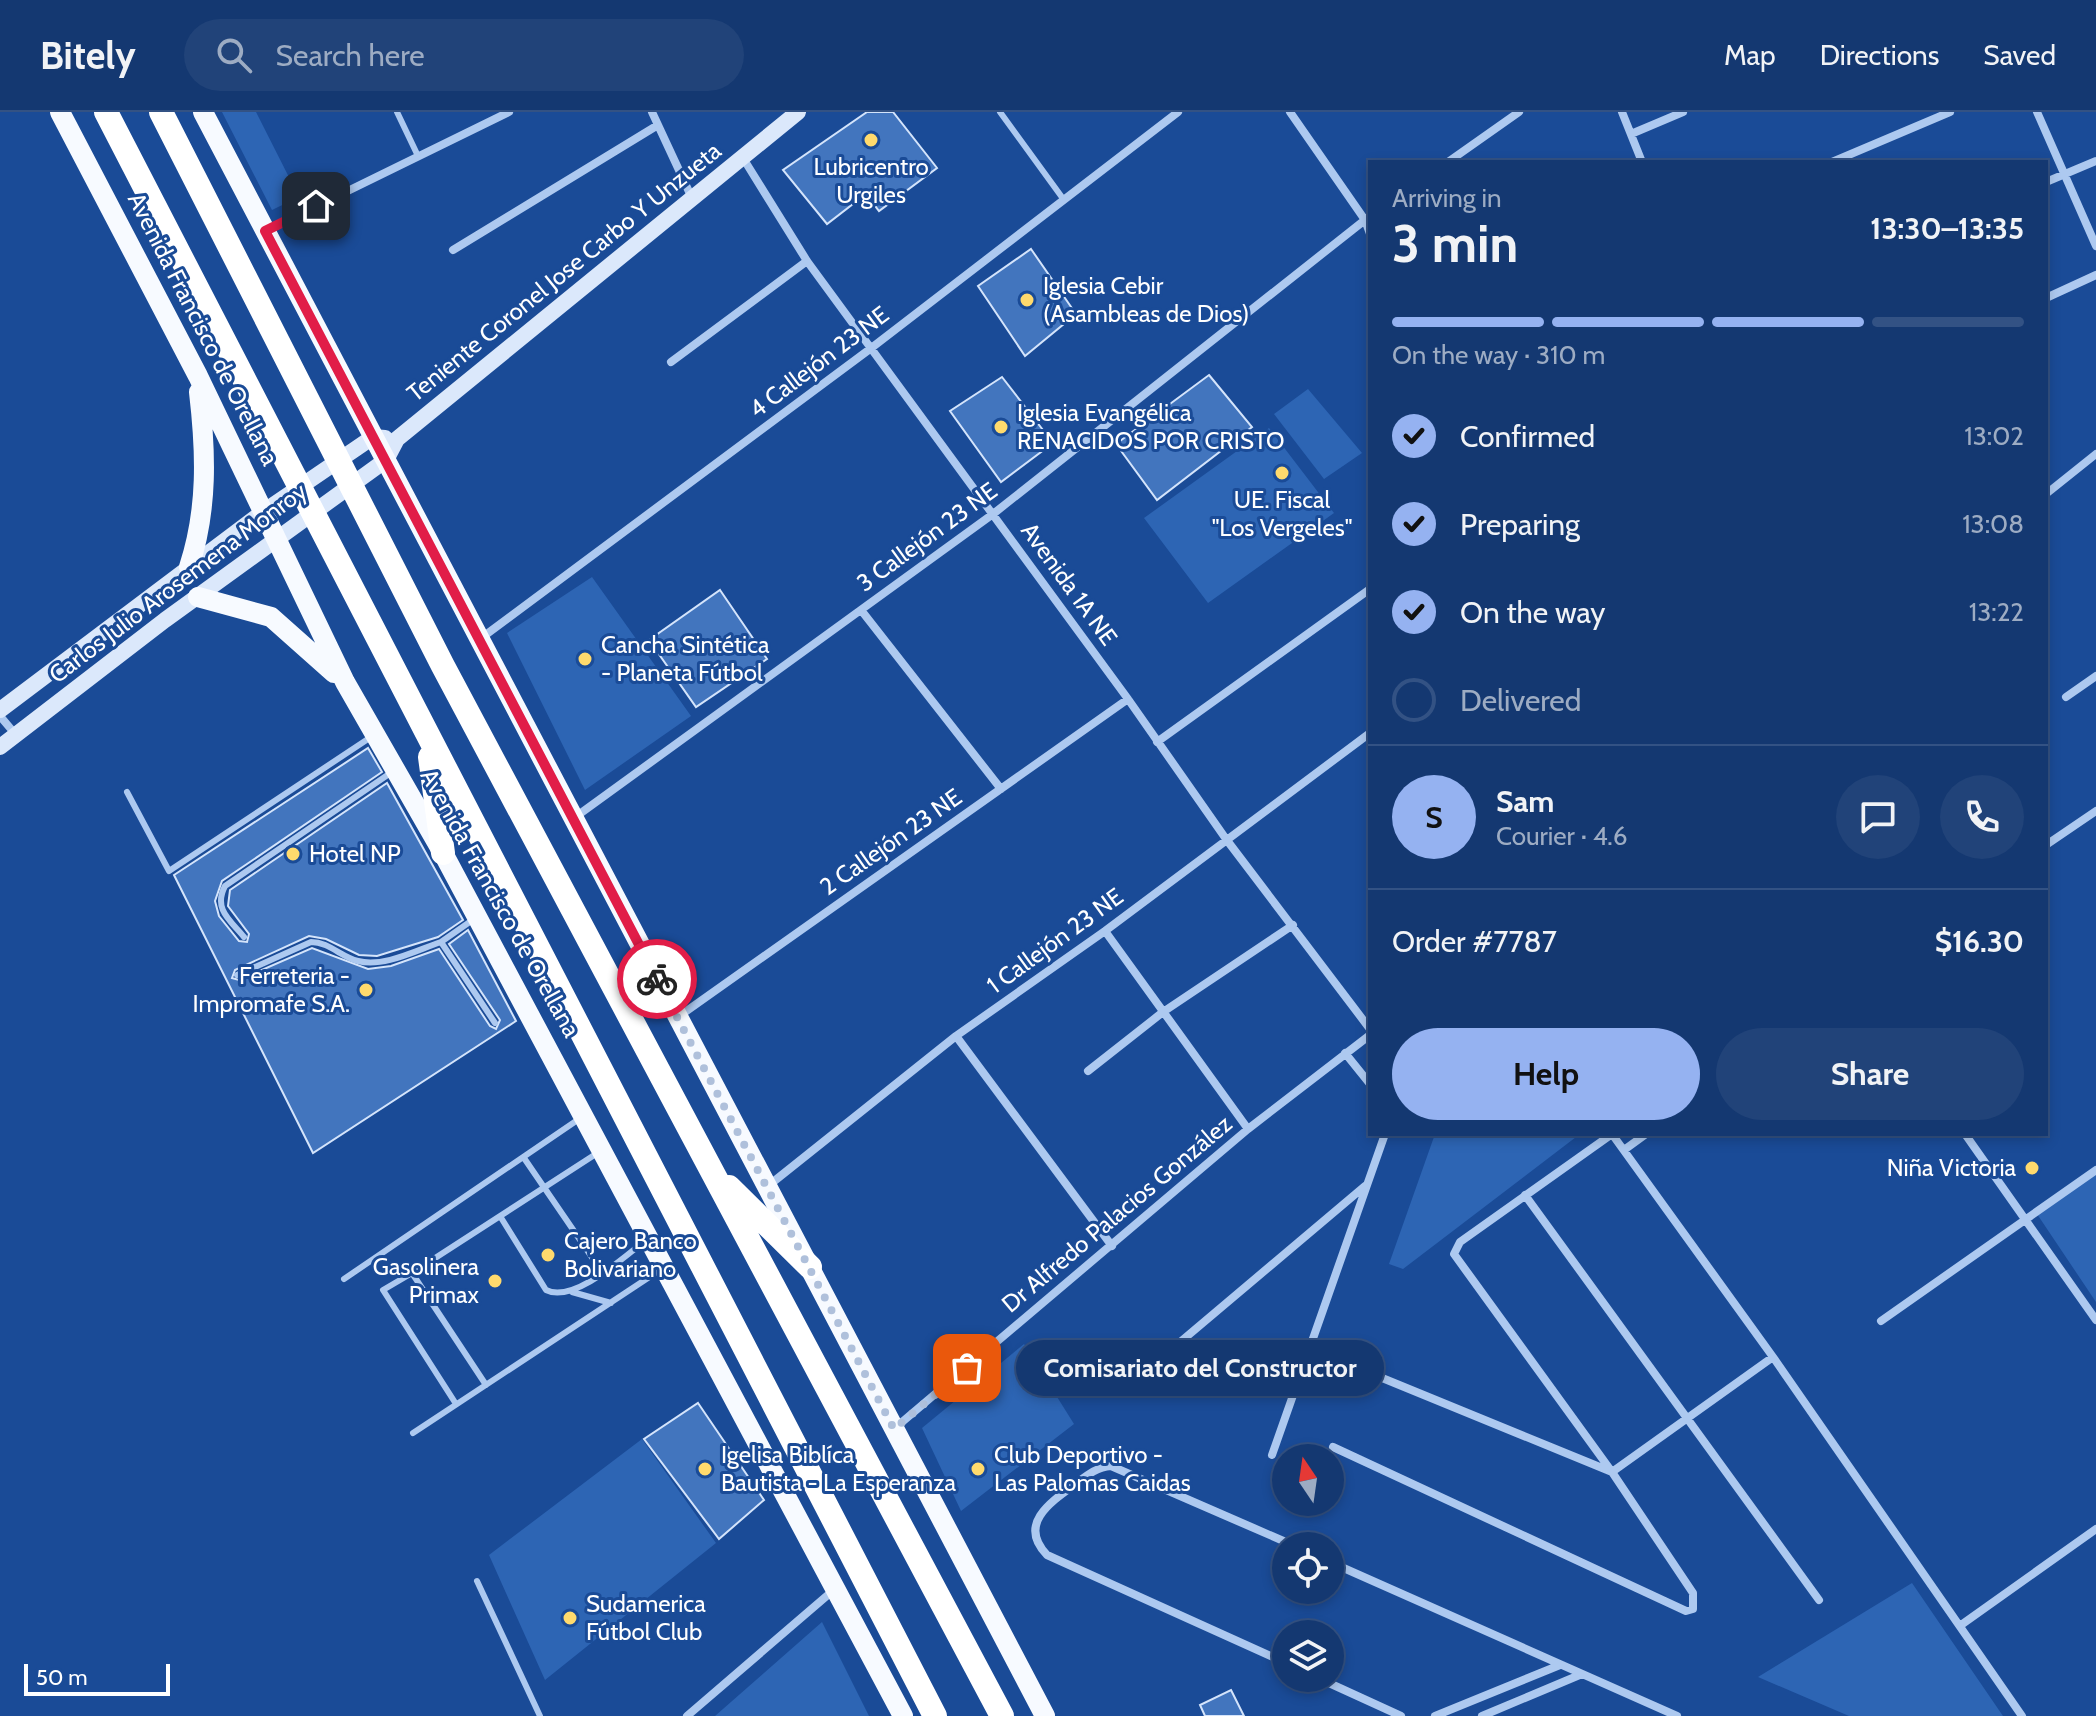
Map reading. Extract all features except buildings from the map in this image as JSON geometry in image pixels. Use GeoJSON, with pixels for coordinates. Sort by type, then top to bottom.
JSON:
{"type":"FeatureCollection","features":[{"type":"Feature","properties":{"kind":"highway","name":"Avenida Francisco de Orellana"},"geometry":{"type":"LineString","coordinates":[[106,112],[935,1716]]}},
{"type":"Feature","properties":{"kind":"highway"},"geometry":{"type":"LineString","coordinates":[[161,112],[351,486],[706,1163],[1002,1716]]}},
{"type":"Feature","properties":{"kind":"highway"},"geometry":{"type":"LineString","coordinates":[[422,724],[434,776],[443,853]]}},
{"type":"Feature","properties":{"kind":"highway"},"geometry":{"type":"LineString","coordinates":[[706,1163],[810,1267]]}},
{"type":"Feature","properties":{"kind":"main road","name":"Avenida Francisco de Orellana"},"geometry":{"type":"LineString","coordinates":[[60,112],[198,376],[345,682],[443,853],[903,1716]]}},
{"type":"Feature","properties":{"kind":"main road"},"geometry":{"type":"LineString","coordinates":[[203,112],[1045,1716]]}},
{"type":"Feature","properties":{"kind":"main road","name":"Teniente Coronel Jose Carbo Y Unzueta"},"geometry":{"type":"LineString","coordinates":[[386,460],[397,439],[691,196],[798,112]]}},
{"type":"Feature","properties":{"kind":"main road"},"geometry":{"type":"LineString","coordinates":[[189,567],[202,520],[206,472],[198,376]]}},
{"type":"Feature","properties":{"kind":"main road"},"geometry":{"type":"LineString","coordinates":[[373,437],[397,439]]}},
{"type":"Feature","properties":{"kind":"main road","name":"Carlos Julio Arosemena Monroy"},"geometry":{"type":"LineString","coordinates":[[0,713],[263,512],[373,437]]}},
{"type":"Feature","properties":{"kind":"main road","name":"Carlos Julio Arosemena Monroy"},"geometry":{"type":"LineString","coordinates":[[0,747],[386,460]]}},
{"type":"Feature","properties":{"kind":"main road"},"geometry":{"type":"LineString","coordinates":[[198,597],[271,617],[345,682]]}},
{"type":"Feature","properties":{"kind":"street"},"geometry":{"type":"LineString","coordinates":[[265,231],[509,112]]}},
{"type":"Feature","properties":{"kind":"street"},"geometry":{"type":"LineString","coordinates":[[652,112],[691,196]]}},
{"type":"Feature","properties":{"kind":"street","name":"4 Callejón 23 NE"},"geometry":{"type":"LineString","coordinates":[[480,640],[870,349],[1178,112]]}},
{"type":"Feature","properties":{"kind":"street"},"geometry":{"type":"LineString","coordinates":[[1290,112],[1368,218]]}},
{"type":"Feature","properties":{"kind":"street"},"geometry":{"type":"LineString","coordinates":[[1451,160],[1519,112]]}},
{"type":"Feature","properties":{"kind":"street"},"geometry":{"type":"LineString","coordinates":[[1622,112],[1641,160]]}},
{"type":"Feature","properties":{"kind":"street"},"geometry":{"type":"LineString","coordinates":[[1631,134],[1683,112]]}},
{"type":"Feature","properties":{"kind":"street"},"geometry":{"type":"LineString","coordinates":[[1837,160],[1950,112]]}},
{"type":"Feature","properties":{"kind":"street"},"geometry":{"type":"LineString","coordinates":[[2037,112],[2096,246]]}},
{"type":"Feature","properties":{"kind":"street"},"geometry":{"type":"LineString","coordinates":[[453,250],[658,125]]}},
{"type":"Feature","properties":{"kind":"street","name":"Avenida 1A NE"},"geometry":{"type":"LineString","coordinates":[[743,158],[807,261],[870,349],[1368,1029]]}},
{"type":"Feature","properties":{"kind":"street"},"geometry":{"type":"LineString","coordinates":[[2048,181],[2096,161]]}},
{"type":"Feature","properties":{"kind":"street","name":"3 Callejón 23 NE"},"geometry":{"type":"LineString","coordinates":[[573,818],[993,514],[1368,218]]}},
{"type":"Feature","properties":{"kind":"street"},"geometry":{"type":"LineString","coordinates":[[671,362],[807,261]]}},
{"type":"Feature","properties":{"kind":"street"},"geometry":{"type":"LineString","coordinates":[[2048,297],[2096,275]]}},
{"type":"Feature","properties":{"kind":"street"},"geometry":{"type":"LineString","coordinates":[[2048,492],[2096,454]]}},
{"type":"Feature","properties":{"kind":"street"},"geometry":{"type":"LineString","coordinates":[[1157,742],[1368,590]]}},
{"type":"Feature","properties":{"kind":"street"},"geometry":{"type":"LineString","coordinates":[[861,610],[1001,789]]}},
{"type":"Feature","properties":{"kind":"street"},"geometry":{"type":"LineString","coordinates":[[2066,697],[2096,676]]}},
{"type":"Feature","properties":{"kind":"street","name":"2 Callejón 23 NE"},"geometry":{"type":"LineString","coordinates":[[678,1018],[1128,699]]}},
{"type":"Feature","properties":{"kind":"street"},"geometry":{"type":"LineString","coordinates":[[0,713],[16,735]]}},
{"type":"Feature","properties":{"kind":"street","name":"1 Callejón 23 NE"},"geometry":{"type":"LineString","coordinates":[[767,1187],[956,1036],[1105,931],[1368,734]]}},
{"type":"Feature","properties":{"kind":"street"},"geometry":{"type":"LineString","coordinates":[[2048,844],[2096,811]]}},
{"type":"Feature","properties":{"kind":"street"},"geometry":{"type":"LineString","coordinates":[[1088,1071],[1163,1012],[1293,925]]}},
{"type":"Feature","properties":{"kind":"street"},"geometry":{"type":"LineString","coordinates":[[1105,931],[1248,1129]]}},
{"type":"Feature","properties":{"kind":"street","name":"Dr Alfredo Palacios González"},"geometry":{"type":"LineString","coordinates":[[894,1429],[1248,1129],[1368,1034]]}},
{"type":"Feature","properties":{"kind":"street"},"geometry":{"type":"LineString","coordinates":[[956,1036],[1112,1246]]}},
{"type":"Feature","properties":{"kind":"street"},"geometry":{"type":"LineString","coordinates":[[1345,1053],[1368,1082]]}},
{"type":"Feature","properties":{"kind":"street"},"geometry":{"type":"LineString","coordinates":[[1276,1444],[1384,1136]]}},
{"type":"Feature","properties":{"kind":"street"},"geometry":{"type":"LineString","coordinates":[[1344,1452],[1686,1611],[1693,1609],[1693,1593],[1612,1472],[1454,1254],[1460,1242],[1609,1136]]}},
{"type":"Feature","properties":{"kind":"street"},"geometry":{"type":"LineString","coordinates":[[1614,1136],[1773,1357],[2022,1716]]}},
{"type":"Feature","properties":{"kind":"street"},"geometry":{"type":"LineString","coordinates":[[1624,1150],[1643,1136]]}},
{"type":"Feature","properties":{"kind":"street"},"geometry":{"type":"LineString","coordinates":[[1966,1136],[2096,1320]]}},
{"type":"Feature","properties":{"kind":"street"},"geometry":{"type":"LineString","coordinates":[[1881,1321],[2096,1170]]}},
{"type":"Feature","properties":{"kind":"street"},"geometry":{"type":"LineString","coordinates":[[1121,1392],[1366,1186]]}},
{"type":"Feature","properties":{"kind":"street"},"geometry":{"type":"LineString","coordinates":[[1525,1195],[1819,1600]]}},
{"type":"Feature","properties":{"kind":"street"},"geometry":{"type":"LineString","coordinates":[[1612,1472],[1773,1357]]}},
{"type":"Feature","properties":{"kind":"street"},"geometry":{"type":"LineString","coordinates":[[1370,1373],[1612,1472]]}},
{"type":"Feature","properties":{"kind":"street"},"geometry":{"type":"LineString","coordinates":[[1272,1536],[1111,1466],[1098,1468],[1050,1502],[1040,1512],[1034,1528],[1037,1540],[1047,1555],[1272,1657]]}},
{"type":"Feature","properties":{"kind":"street"},"geometry":{"type":"LineString","coordinates":[[1961,1625],[2096,1529]]}},
{"type":"Feature","properties":{"kind":"street"},"geometry":{"type":"LineString","coordinates":[[1344,1568],[1677,1716]]}},
{"type":"Feature","properties":{"kind":"street"},"geometry":{"type":"LineString","coordinates":[[687,1716],[836,1587]]}},
{"type":"Feature","properties":{"kind":"street"},"geometry":{"type":"LineString","coordinates":[[1435,1716],[1560,1665]]}},
{"type":"Feature","properties":{"kind":"street"},"geometry":{"type":"LineString","coordinates":[[1482,1716],[1582,1674]]}},
{"type":"Feature","properties":{"kind":"street"},"geometry":{"type":"LineString","coordinates":[[1344,1690],[1401,1716]]}},
{"type":"Feature","properties":{"kind":"lane"},"geometry":{"type":"LineString","coordinates":[[397,112],[418,156]]}},
{"type":"Feature","properties":{"kind":"lane"},"geometry":{"type":"LineString","coordinates":[[1000,112],[1064,200]]}},
{"type":"Feature","properties":{"kind":"lane"},"geometry":{"type":"LineString","coordinates":[[127,792],[169,871],[375,734]]}},
{"type":"Feature","properties":{"kind":"lane"},"geometry":{"type":"LineString","coordinates":[[244,937],[221,910],[219,897],[225,886],[395,770]]}},
{"type":"Feature","properties":{"kind":"lane"},"geometry":{"type":"LineString","coordinates":[[237,975],[311,942],[321,942],[358,961],[371,962],[441,942],[477,917]]}},
{"type":"Feature","properties":{"kind":"lane"},"geometry":{"type":"LineString","coordinates":[[441,942],[495,1023]]}},
{"type":"Feature","properties":{"kind":"lane"},"geometry":{"type":"LineString","coordinates":[[344,1279],[584,1116]]}},
{"type":"Feature","properties":{"kind":"lane"},"geometry":{"type":"LineString","coordinates":[[456,1404],[383,1290],[602,1150]]}},
{"type":"Feature","properties":{"kind":"lane"},"geometry":{"type":"LineString","coordinates":[[524,1158],[602,1272]]}},
{"type":"Feature","properties":{"kind":"lane"},"geometry":{"type":"LineString","coordinates":[[500,1216],[546,1290],[561,1295],[572,1292],[649,1238]]}},
{"type":"Feature","properties":{"kind":"lane"},"geometry":{"type":"LineString","coordinates":[[413,1433],[665,1267]]}},
{"type":"Feature","properties":{"kind":"lane"},"geometry":{"type":"LineString","coordinates":[[412,1273],[486,1385]]}},
{"type":"Feature","properties":{"kind":"lane"},"geometry":{"type":"LineString","coordinates":[[572,1292],[612,1304]]}},
{"type":"Feature","properties":{"kind":"lane"},"geometry":{"type":"LineString","coordinates":[[477,1581],[540,1716]]}},
{"type":"Feature","properties":{"kind":"shaded area"},"geometry":{"type":"Polygon","coordinates":[[[222,112],[256,112],[299,197],[272,210],[222,112]]]}},
{"type":"Feature","properties":{"kind":"shaded area"},"geometry":{"type":"Polygon","coordinates":[[[1308,389],[1362,453],[1324,479],[1274,414],[1308,389]]]}},
{"type":"Feature","properties":{"kind":"shaded area"},"geometry":{"type":"Polygon","coordinates":[[[1269,428],[1334,513],[1208,603],[1144,518],[1269,428]]]}},
{"type":"Feature","properties":{"kind":"shaded area","name":"Cancha Sintética - Planeta Fútbol"},"geometry":{"type":"Polygon","coordinates":[[[592,577],[691,716],[585,790],[507,633],[592,577]]]}},
{"type":"Feature","properties":{"kind":"shaded area"},"geometry":{"type":"Polygon","coordinates":[[[1434,1136],[1577,1136],[1403,1269],[1389,1264],[1434,1136]]]}},
{"type":"Feature","properties":{"kind":"shaded area"},"geometry":{"type":"Polygon","coordinates":[[[2096,1170],[2096,1302],[2035,1211],[2096,1170]]]}},
{"type":"Feature","properties":{"kind":"shaded area","name":"Club Deportivo - Las Palomas Caidas"},"geometry":{"type":"Polygon","coordinates":[[[1024,1344],[1074,1424],[961,1511],[922,1428],[1024,1344]]]}},
{"type":"Feature","properties":{"kind":"shaded area","name":"Sudamerica Fútbol Club"},"geometry":{"type":"Polygon","coordinates":[[[642,1439],[716,1543],[545,1680],[489,1555],[642,1439]]]}},
{"type":"Feature","properties":{"kind":"shaded area"},"geometry":{"type":"Polygon","coordinates":[[[1912,1583],[2003,1716],[1849,1716],[1758,1677],[1912,1583]]]}},
{"type":"Feature","properties":{"kind":"shaded area"},"geometry":{"type":"Polygon","coordinates":[[[822,1622],[869,1716],[715,1716],[822,1622]]]}},
{"type":"Feature","properties":{"kind":"way so far"},"geometry":{"type":"LineString","coordinates":[[657,979],[894,1429],[967,1368]]}},
{"type":"Feature","properties":{"kind":"place","name":"Lubricentro Urgiles"},"geometry":{"type":"Point","coordinates":[871,140]}},
{"type":"Feature","properties":{"kind":"place","name":"Iglesia Cebir (Asambleas de Dios)"},"geometry":{"type":"Point","coordinates":[1027,300]}},
{"type":"Feature","properties":{"kind":"place","name":"Iglesia Evangélica RENACIDOS POR CRISTO"},"geometry":{"type":"Point","coordinates":[1001,427]}},
{"type":"Feature","properties":{"kind":"place","name":"UE. Fiscal \"Los Vergeles\""},"geometry":{"type":"Point","coordinates":[1282,473]}},
{"type":"Feature","properties":{"kind":"place","name":"Cancha Sintética - Planeta Fútbol"},"geometry":{"type":"Point","coordinates":[585,659]}},
{"type":"Feature","properties":{"kind":"place","name":"Hotel NP"},"geometry":{"type":"Point","coordinates":[293,854]}},
{"type":"Feature","properties":{"kind":"place","name":"Ferreteria - Impromafe S.A."},"geometry":{"type":"Point","coordinates":[366,990]}},
{"type":"Feature","properties":{"kind":"place","name":"Niña Victoria"},"geometry":{"type":"Point","coordinates":[2032,1168]}},
{"type":"Feature","properties":{"kind":"place","name":"Cajero Banco Bolivariano"},"geometry":{"type":"Point","coordinates":[548,1255]}},
{"type":"Feature","properties":{"kind":"place","name":"Gasolinera Primax"},"geometry":{"type":"Point","coordinates":[495,1281]}},
{"type":"Feature","properties":{"kind":"place","name":"Comisariato del Constructor"},"geometry":{"type":"Point","coordinates":[967,1368]}},
{"type":"Feature","properties":{"kind":"place","name":"Igelisa Biblíca Bautista - La Esperanza"},"geometry":{"type":"Point","coordinates":[705,1469]}},
{"type":"Feature","properties":{"kind":"place","name":"Club Deportivo - Las Palomas Caidas"},"geometry":{"type":"Point","coordinates":[978,1469]}},
{"type":"Feature","properties":{"kind":"place","name":"Sudamerica Fútbol Club"},"geometry":{"type":"Point","coordinates":[570,1618]}},
{"type":"Feature","properties":{"kind":"route"},"geometry":{"type":"LineString","coordinates":[[316,206],[265,231],[657,979]]}}]}
